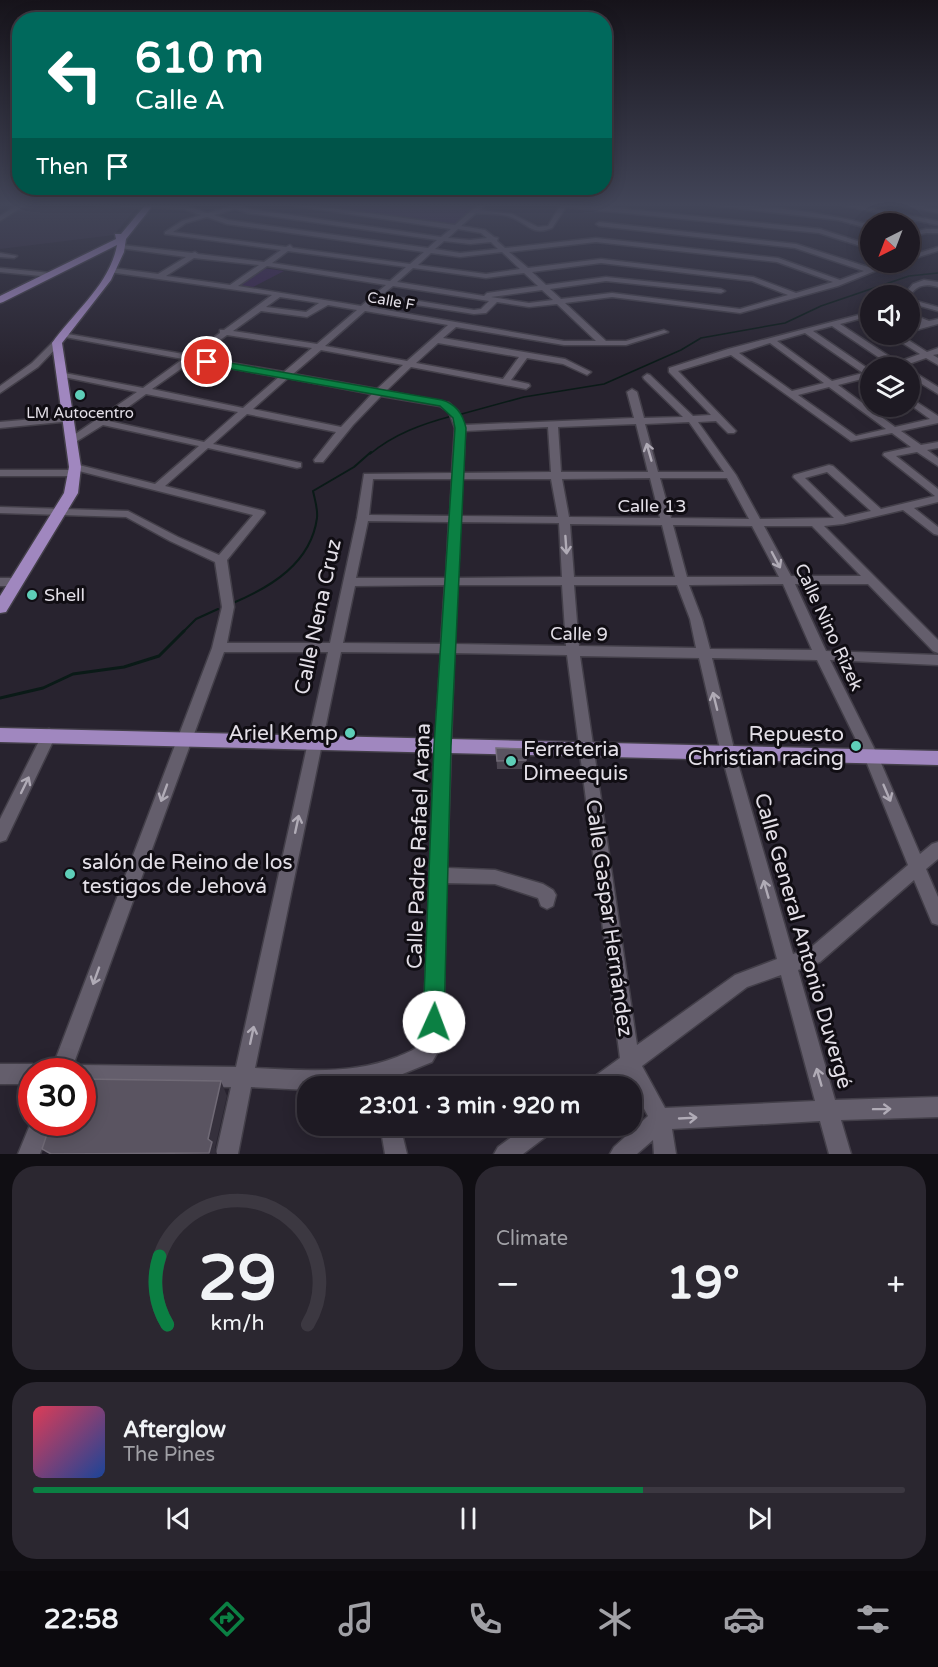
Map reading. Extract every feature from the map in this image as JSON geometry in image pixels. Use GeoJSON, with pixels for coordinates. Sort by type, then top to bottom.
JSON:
{"type":"FeatureCollection","features":[{"type":"Feature","properties":{"kind":"main road"},"geometry":{"type":"LineString","coordinates":[[0,294],[82,258]]}},
{"type":"Feature","properties":{"kind":"main road"},"geometry":{"type":"LineString","coordinates":[[0,608],[71,493],[74,470],[62,374],[61,339],[112,270],[116,258]]}},
{"type":"Feature","properties":{"kind":"main road"},"geometry":{"type":"LineString","coordinates":[[0,300],[46,274]]}},
{"type":"Feature","properties":{"kind":"main road"},"geometry":{"type":"LineString","coordinates":[[0,735],[938,758]]}},
{"type":"Feature","properties":{"kind":"street"},"geometry":{"type":"LineString","coordinates":[[161,276],[189,258]]}},
{"type":"Feature","properties":{"kind":"street"},"geometry":{"type":"LineString","coordinates":[[222,258],[529,305],[612,295],[740,311],[837,283],[862,273]]}},
{"type":"Feature","properties":{"kind":"street"},"geometry":{"type":"LineString","coordinates":[[232,287],[274,258]]}},
{"type":"Feature","properties":{"kind":"street"},"geometry":{"type":"LineString","coordinates":[[360,258],[486,276],[601,261],[753,279],[795,295]]}},
{"type":"Feature","properties":{"kind":"street"},"geometry":{"type":"LineString","coordinates":[[159,486],[421,258]]}},
{"type":"Feature","properties":{"kind":"street"},"geometry":{"type":"LineString","coordinates":[[517,258],[608,344]]}},
{"type":"Feature","properties":{"kind":"street"},"geometry":{"type":"LineString","coordinates":[[695,289],[707,258]]}},
{"type":"Feature","properties":{"kind":"street"},"geometry":{"type":"LineString","coordinates":[[734,258],[788,266],[837,283]]}},
{"type":"Feature","properties":{"kind":"street"},"geometry":{"type":"LineString","coordinates":[[835,258],[860,267]]}},
{"type":"Feature","properties":{"kind":"street","name":"Calle F"},"geometry":{"type":"LineString","coordinates":[[112,270],[279,294],[564,343],[626,343],[664,332]]}},
{"type":"Feature","properties":{"kind":"street"},"geometry":{"type":"LineString","coordinates":[[1,271],[46,274]]}},
{"type":"Feature","properties":{"kind":"street"},"geometry":{"type":"LineString","coordinates":[[475,297],[606,279],[721,291]]}},
{"type":"Feature","properties":{"kind":"street"},"geometry":{"type":"LineString","coordinates":[[918,285],[927,282],[938,285]]}},
{"type":"Feature","properties":{"kind":"street"},"geometry":{"type":"LineString","coordinates":[[71,441],[279,294]]}},
{"type":"Feature","properties":{"kind":"street"},"geometry":{"type":"LineString","coordinates":[[378,297],[478,312],[495,300]]}},
{"type":"Feature","properties":{"kind":"street"},"geometry":{"type":"LineString","coordinates":[[258,308],[307,315],[325,303]]}},
{"type":"Feature","properties":{"kind":"street"},"geometry":{"type":"LineString","coordinates":[[920,304],[938,309]]}},
{"type":"Feature","properties":{"kind":"street"},"geometry":{"type":"LineString","coordinates":[[731,431],[672,370],[771,340],[860,319]]}},
{"type":"Feature","properties":{"kind":"street"},"geometry":{"type":"LineString","coordinates":[[920,320],[928,324]]}},
{"type":"Feature","properties":{"kind":"street"},"geometry":{"type":"LineString","coordinates":[[920,327],[938,321]]}},
{"type":"Feature","properties":{"kind":"street"},"geometry":{"type":"LineString","coordinates":[[834,324],[882,357]]}},
{"type":"Feature","properties":{"kind":"street"},"geometry":{"type":"LineString","coordinates":[[319,460],[341,430],[378,392],[453,325]]}},
{"type":"Feature","properties":{"kind":"street"},"geometry":{"type":"LineString","coordinates":[[807,331],[860,367]]}},
{"type":"Feature","properties":{"kind":"street"},"geometry":{"type":"LineString","coordinates":[[223,332],[319,347],[526,386]]}},
{"type":"Feature","properties":{"kind":"street"},"geometry":{"type":"LineString","coordinates":[[0,390],[35,365],[61,339],[188,358],[448,406],[459,423],[640,422],[718,417]]}},
{"type":"Feature","properties":{"kind":"street"},"geometry":{"type":"LineString","coordinates":[[437,340],[566,362],[587,372]]}},
{"type":"Feature","properties":{"kind":"street"},"geometry":{"type":"LineString","coordinates":[[771,340],[938,463]]}},
{"type":"Feature","properties":{"kind":"street"},"geometry":{"type":"LineString","coordinates":[[910,345],[938,362]]}},
{"type":"Feature","properties":{"kind":"street"},"geometry":{"type":"LineString","coordinates":[[731,351],[854,439],[938,420]]}},
{"type":"Feature","properties":{"kind":"street"},"geometry":{"type":"LineString","coordinates":[[920,358],[938,351]]}},
{"type":"Feature","properties":{"kind":"street"},"geometry":{"type":"LineString","coordinates":[[506,381],[525,355]]}},
{"type":"Feature","properties":{"kind":"street"},"geometry":{"type":"LineString","coordinates":[[62,374],[147,389],[341,430]]}},
{"type":"Feature","properties":{"kind":"street","name":"Calle Nino Rizek"},"geometry":{"type":"LineString","coordinates":[[647,376],[692,420],[731,475],[788,582],[871,756],[938,917]]}},
{"type":"Feature","properties":{"kind":"street"},"geometry":{"type":"LineString","coordinates":[[790,394],[860,377]]}},
{"type":"Feature","properties":{"kind":"street"},"geometry":{"type":"LineString","coordinates":[[920,379],[938,391]]}},
{"type":"Feature","properties":{"kind":"street","name":"Calle General Antonio Duvergé"},"geometry":{"type":"LineString","coordinates":[[632,392],[704,654],[728,753],[840,1154]]}},
{"type":"Feature","properties":{"kind":"street"},"geometry":{"type":"LineString","coordinates":[[920,408],[938,420]]}},
{"type":"Feature","properties":{"kind":"street"},"geometry":{"type":"LineString","coordinates":[[0,426],[68,419]]}},
{"type":"Feature","properties":{"kind":"street"},"geometry":{"type":"LineString","coordinates":[[101,422],[297,465]]}},
{"type":"Feature","properties":{"kind":"street","name":"Calle Padre Rafael Arana"},"geometry":{"type":"LineString","coordinates":[[387,1076],[425,1055],[433,1043],[442,746],[459,423]]}},
{"type":"Feature","properties":{"kind":"street","name":"Calle Gaspar Hernández"},"geometry":{"type":"LineString","coordinates":[[553,424],[556,475],[564,522],[573,652],[630,1063],[660,1119],[665,1154]]}},
{"type":"Feature","properties":{"kind":"street"},"geometry":{"type":"LineString","coordinates":[[938,445],[888,455],[938,494]]}},
{"type":"Feature","properties":{"kind":"street"},"geometry":{"type":"LineString","coordinates":[[843,521],[798,477],[829,468],[879,513]]}},
{"type":"Feature","properties":{"kind":"street"},"geometry":{"type":"LineString","coordinates":[[0,473],[74,470],[159,486],[260,513],[221,560],[228,608],[219,648],[66,1058]]}},
{"type":"Feature","properties":{"kind":"street"},"geometry":{"type":"LineString","coordinates":[[457,475],[731,475]]}},
{"type":"Feature","properties":{"kind":"street","name":"Calle Nena Cruz"},"geometry":{"type":"LineString","coordinates":[[226,1154],[363,518],[368,476],[457,475]]}},
{"type":"Feature","properties":{"kind":"street","name":"Calle 13"},"geometry":{"type":"LineString","coordinates":[[363,518],[815,524],[843,521],[938,499]]}},
{"type":"Feature","properties":{"kind":"street"},"geometry":{"type":"LineString","coordinates":[[906,507],[938,532]]}},
{"type":"Feature","properties":{"kind":"street"},"geometry":{"type":"LineString","coordinates":[[0,510],[128,514],[174,539],[221,560]]}},
{"type":"Feature","properties":{"kind":"street"},"geometry":{"type":"LineString","coordinates":[[815,524],[938,648]]}},
{"type":"Feature","properties":{"kind":"street"},"geometry":{"type":"LineString","coordinates":[[348,582],[871,580]]}},
{"type":"Feature","properties":{"kind":"street"},"geometry":{"type":"LineString","coordinates":[[0,582],[17,582]]}},
{"type":"Feature","properties":{"kind":"street","name":"Calle 9"},"geometry":{"type":"LineString","coordinates":[[219,648],[335,647],[821,655],[938,660]]}},
{"type":"Feature","properties":{"kind":"street"},"geometry":{"type":"LineString","coordinates":[[0,835],[49,735]]}},
{"type":"Feature","properties":{"kind":"street"},"geometry":{"type":"LineString","coordinates":[[612,1076],[741,981],[814,956],[830,945],[938,849]]}},
{"type":"Feature","properties":{"kind":"street"},"geometry":{"type":"LineString","coordinates":[[438,875],[495,877],[543,892],[547,895],[547,901]]}},
{"type":"Feature","properties":{"kind":"street"},"geometry":{"type":"LineString","coordinates":[[0,1074],[18,1074]]}},
{"type":"Feature","properties":{"kind":"street"},"geometry":{"type":"LineString","coordinates":[[96,1075],[297,1080]]}},
{"type":"Feature","properties":{"kind":"street"},"geometry":{"type":"LineString","coordinates":[[621,1154],[660,1119],[938,1107]]}},
{"type":"Feature","properties":{"kind":"street"},"geometry":{"type":"LineString","coordinates":[[29,1154],[36,1136]]}},
{"type":"Feature","properties":{"kind":"street"},"geometry":{"type":"LineString","coordinates":[[392,1136],[396,1154]]}},
{"type":"Feature","properties":{"kind":"street"},"geometry":{"type":"LineString","coordinates":[[506,1154],[530,1136]]}},
{"type":"Feature","properties":{"kind":"shaded area"},"geometry":{"type":"Polygon","coordinates":[[[263,268],[284,271],[253,287],[238,285],[263,268]]]}},
{"type":"Feature","properties":{"kind":"building"},"geometry":{"type":"Polygon","coordinates":[[[496,748],[525,749],[526,760],[497,761],[496,748]]]}},
{"type":"Feature","properties":{"kind":"building"},"geometry":{"type":"Polygon","coordinates":[[[96,1079],[221,1081],[208,1139],[212,1142],[209,1153],[51,1154],[42,1149],[46,1136],[96,1136],[96,1079]]]}},
{"type":"Feature","properties":{"kind":"waterway"},"geometry":{"type":"LineString","coordinates":[[458,415],[524,397],[604,384],[681,350],[701,338],[785,323],[821,306],[909,276],[938,273]]}},
{"type":"Feature","properties":{"kind":"waterway"},"geometry":{"type":"LineString","coordinates":[[370,454],[409,430],[452,416]]}},
{"type":"Feature","properties":{"kind":"waterway"},"geometry":{"type":"LineString","coordinates":[[233,603],[275,581],[298,560],[307,548],[317,518],[313,491],[354,467],[371,452]]}},
{"type":"Feature","properties":{"kind":"waterway"},"geometry":{"type":"LineString","coordinates":[[0,698],[43,688],[73,674],[124,667],[159,656],[196,619],[218,609]]}},
{"type":"Feature","properties":{"kind":"place","name":"LM Autocentro"},"geometry":{"type":"Point","coordinates":[80,395]}},
{"type":"Feature","properties":{"kind":"place","name":"Shell"},"geometry":{"type":"Point","coordinates":[32,595]}},
{"type":"Feature","properties":{"kind":"place","name":"Ariel Kemp"},"geometry":{"type":"Point","coordinates":[350,733]}},
{"type":"Feature","properties":{"kind":"place","name":"Repuesto Christian racing"},"geometry":{"type":"Point","coordinates":[856,746]}},
{"type":"Feature","properties":{"kind":"place","name":"Ferreteria Dimeequis"},"geometry":{"type":"Point","coordinates":[511,761]}},
{"type":"Feature","properties":{"kind":"place","name":"salón de Reino de los testigos de Jehová"},"geometry":{"type":"Point","coordinates":[70,874]}},
{"type":"Feature","properties":{"kind":"route"},"geometry":{"type":"LineString","coordinates":[[207,362],[442,404],[448,406],[458,417],[460,428],[442,746],[434,1022]]}}]}
